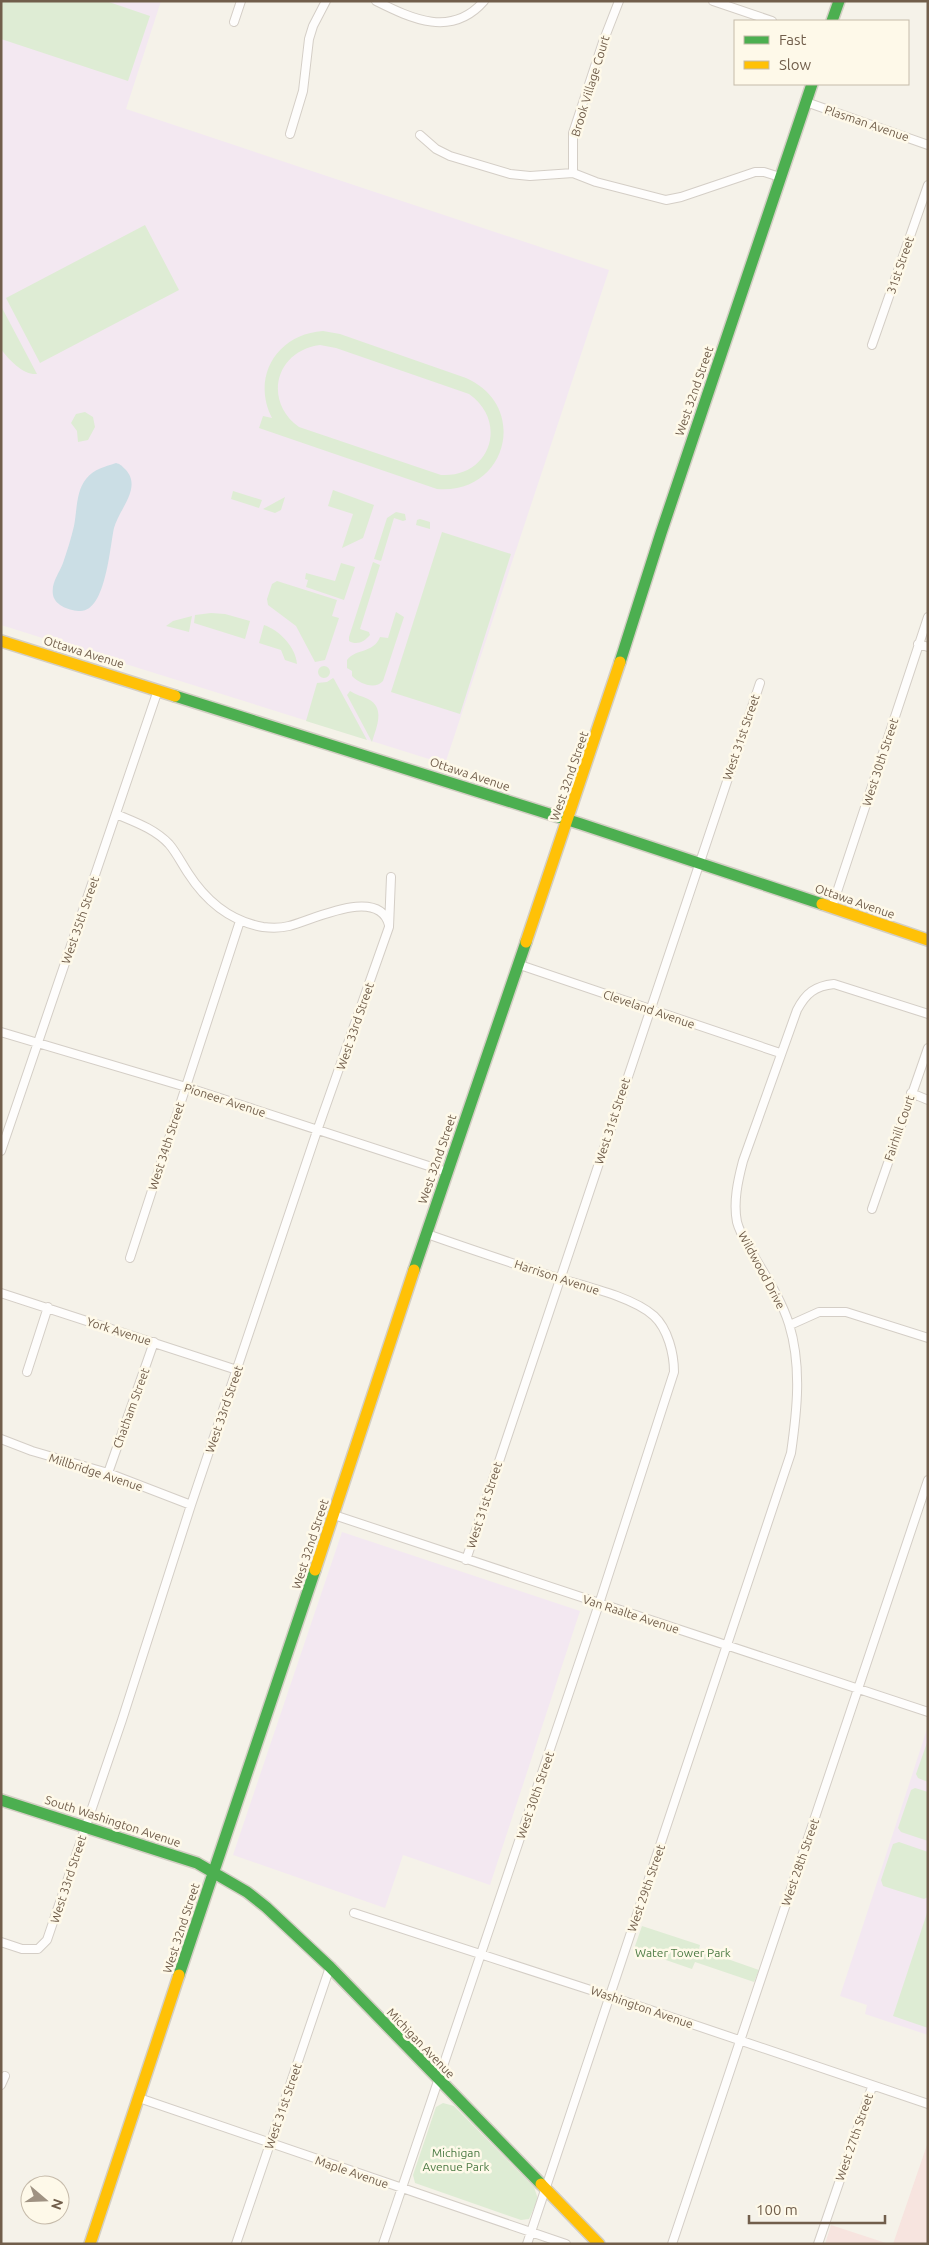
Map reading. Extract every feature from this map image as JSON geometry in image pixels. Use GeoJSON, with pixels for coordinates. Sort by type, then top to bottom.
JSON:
{"type":"FeatureCollection","features":[{"type":"Feature","properties":{"kind":"street"},"geometry":{"type":"LineString","coordinates":[[234,22],[240,1]]}},
{"type":"Feature","properties":{"kind":"street"},"geometry":{"type":"LineString","coordinates":[[290,134],[303,91],[309,39],[313,26],[326,1]]}},
{"type":"Feature","properties":{"kind":"street"},"geometry":{"type":"LineString","coordinates":[[376,1],[414,18],[434,23],[463,19],[484,1]]}},
{"type":"Feature","properties":{"kind":"street","name":"Brook Village Court"},"geometry":{"type":"LineString","coordinates":[[573,173],[573,133],[603,42],[619,1]]}},
{"type":"Feature","properties":{"kind":"street"},"geometry":{"type":"LineString","coordinates":[[713,1],[769,20]]}},
{"type":"Feature","properties":{"kind":"street"},"geometry":{"type":"LineString","coordinates":[[832,20],[839,1]]}},
{"type":"Feature","properties":{"kind":"street","name":"West 32nd Street"},"geometry":{"type":"LineString","coordinates":[[90,2244],[447,1172],[520,965],[661,532],[812,85]]}},
{"type":"Feature","properties":{"kind":"street","name":"Plasman Avenue"},"geometry":{"type":"LineString","coordinates":[[806,102],[928,145]]}},
{"type":"Feature","properties":{"kind":"street"},"geometry":{"type":"LineString","coordinates":[[420,135],[436,149],[450,156],[510,174],[530,176],[573,173],[596,182],[666,200],[681,197],[755,172],[764,172],[780,177]]}},
{"type":"Feature","properties":{"kind":"street","name":"31st Street"},"geometry":{"type":"LineString","coordinates":[[872,345],[928,185]]}},
{"type":"Feature","properties":{"kind":"street","name":"West 30th Street"},"geometry":{"type":"LineString","coordinates":[[832,907],[928,617]]}},
{"type":"Feature","properties":{"kind":"street","name":"Ottawa Avenue"},"geometry":{"type":"LineString","coordinates":[[1,640],[568,820],[928,940]]}},
{"type":"Feature","properties":{"kind":"street"},"geometry":{"type":"LineString","coordinates":[[918,644],[928,647]]}},
{"type":"Feature","properties":{"kind":"street","name":"West 31st Street"},"geometry":{"type":"LineString","coordinates":[[466,1560],[649,1009],[760,683]]}},
{"type":"Feature","properties":{"kind":"street","name":"West 35th Street"},"geometry":{"type":"LineString","coordinates":[[1,1151],[158,690]]}},
{"type":"Feature","properties":{"kind":"street"},"geometry":{"type":"LineString","coordinates":[[116,814],[146,826],[169,844],[206,898],[226,914],[240,921],[274,928],[302,922],[350,907],[366,907],[378,911],[387,918],[389,927]]}},
{"type":"Feature","properties":{"kind":"street","name":"West 33rd Street"},"geometry":{"type":"LineString","coordinates":[[1,1942],[22,1949],[38,1949],[47,1940],[122,1720],[191,1505],[389,927],[391,877]]}},
{"type":"Feature","properties":{"kind":"street","name":"West 34th Street"},"geometry":{"type":"LineString","coordinates":[[130,1258],[240,921]]}},
{"type":"Feature","properties":{"kind":"street","name":"Cleveland Avenue"},"geometry":{"type":"LineString","coordinates":[[520,965],[780,1053]]}},
{"type":"Feature","properties":{"kind":"street","name":"Wildwood Drive"},"geometry":{"type":"LineString","coordinates":[[728,1646],[791,1453],[798,1384],[790,1326],[781,1301],[745,1239],[737,1221],[738,1180],[796,1010],[810,990],[818,986],[834,984],[928,1014]]}},
{"type":"Feature","properties":{"kind":"street","name":"Pioneer Avenue"},"geometry":{"type":"LineString","coordinates":[[1,1032],[186,1087],[447,1172]]}},
{"type":"Feature","properties":{"kind":"street","name":"Fairhill Court"},"geometry":{"type":"LineString","coordinates":[[872,1209],[928,1048]]}},
{"type":"Feature","properties":{"kind":"street"},"geometry":{"type":"LineString","coordinates":[[911,1093],[928,1100]]}},
{"type":"Feature","properties":{"kind":"street","name":"Harrison Avenue"},"geometry":{"type":"LineString","coordinates":[[427,1234],[609,1293],[655,1316],[670,1344]]}},
{"type":"Feature","properties":{"kind":"street","name":"York Avenue"},"geometry":{"type":"LineString","coordinates":[[1,1293],[237,1370]]}},
{"type":"Feature","properties":{"kind":"street"},"geometry":{"type":"LineString","coordinates":[[27,1372],[48,1307]]}},
{"type":"Feature","properties":{"kind":"street"},"geometry":{"type":"LineString","coordinates":[[790,1326],[819,1312],[846,1312],[928,1338]]}},
{"type":"Feature","properties":{"kind":"street","name":"Chatham Street"},"geometry":{"type":"LineString","coordinates":[[108,1473],[154,1342]]}},
{"type":"Feature","properties":{"kind":"street","name":"West 30th Street"},"geometry":{"type":"LineString","coordinates":[[383,2244],[599,1604],[674,1372],[674,1359],[670,1344]]}},
{"type":"Feature","properties":{"kind":"street","name":"Millbridge Avenue"},"geometry":{"type":"LineString","coordinates":[[1,1439],[32,1451],[108,1473],[191,1505]]}},
{"type":"Feature","properties":{"kind":"street","name":"West 28th Street"},"geometry":{"type":"LineString","coordinates":[[672,2244],[928,1480]]}},
{"type":"Feature","properties":{"kind":"street","name":"Van Raalte Avenue"},"geometry":{"type":"LineString","coordinates":[[334,1515],[928,1712]]}},
{"type":"Feature","properties":{"kind":"street","name":"West 29th Street"},"geometry":{"type":"LineString","coordinates":[[527,2244],[728,1646]]}},
{"type":"Feature","properties":{"kind":"street","name":"South Washington Avenue"},"geometry":{"type":"LineString","coordinates":[[1,1800],[168,1852],[214,1872]]}},
{"type":"Feature","properties":{"kind":"street","name":"Michigan Avenue"},"geometry":{"type":"LineString","coordinates":[[214,1872],[247,1892],[266,1907],[330,1968],[438,2081],[545,2187],[599,2244]]}},
{"type":"Feature","properties":{"kind":"street","name":"Washington Avenue"},"geometry":{"type":"LineString","coordinates":[[354,1913],[609,1996],[872,2087],[928,2104]]}},
{"type":"Feature","properties":{"kind":"street","name":"West 31st Street"},"geometry":{"type":"LineString","coordinates":[[236,2244],[330,1968]]}},
{"type":"Feature","properties":{"kind":"street"},"geometry":{"type":"LineString","coordinates":[[1,2086],[4,2076]]}},
{"type":"Feature","properties":{"kind":"street","name":"West 27th Street"},"geometry":{"type":"LineString","coordinates":[[818,2244],[872,2087]]}},
{"type":"Feature","properties":{"kind":"street","name":"Maple Avenue"},"geometry":{"type":"LineString","coordinates":[[139,2098],[566,2244]]}},
{"type":"Feature","properties":{"kind":"shaded area"},"geometry":{"type":"Polygon","coordinates":[[[1,1],[161,1],[126,109],[609,270],[445,764],[1,625],[1,1]]]}},
{"type":"Feature","properties":{"kind":"shaded area"},"geometry":{"type":"Polygon","coordinates":[[[116,463],[125,469],[132,483],[131,491],[114,528],[101,590],[96,601],[89,608],[80,611],[68,609],[54,599],[53,590],[54,582],[72,536],[80,489],[92,473],[116,463]]]}},
{"type":"Feature","properties":{"kind":"shaded area"},"geometry":{"type":"Polygon","coordinates":[[[342,1532],[580,1611],[490,1885],[403,1855],[385,1908],[233,1855],[342,1532]]]}},
{"type":"Feature","properties":{"kind":"shaded area"},"geometry":{"type":"Polygon","coordinates":[[[928,1726],[928,2035],[865,2014],[867,2005],[840,1996],[928,1726]]]}},
{"type":"Feature","properties":{"kind":"shaded area"},"geometry":{"type":"Polygon","coordinates":[[[928,2142],[928,2244],[893,2244],[928,2142]]]}},
{"type":"Feature","properties":{"kind":"shaded area"},"geometry":{"type":"Polygon","coordinates":[[[831,2225],[889,2244],[825,2244],[831,2225]]]}},
{"type":"Feature","properties":{"kind":"green space"},"geometry":{"type":"Polygon","coordinates":[[[1,1],[106,1],[150,16],[128,81],[1,39],[1,1]]]}},
{"type":"Feature","properties":{"kind":"green space"},"geometry":{"type":"Polygon","coordinates":[[[145,225],[179,290],[40,363],[6,298],[145,225]]]}},
{"type":"Feature","properties":{"kind":"green space"},"geometry":{"type":"Polygon","coordinates":[[[1,306],[37,374],[32,374],[22,369],[12,362],[1,349],[1,306]]]}},
{"type":"Feature","properties":{"kind":"green space"},"geometry":{"type":"Polygon","coordinates":[[[323,331],[340,334],[466,378],[486,391],[498,408],[503,427],[502,446],[494,464],[480,478],[461,487],[437,489],[259,428],[263,416],[272,418],[266,403],[265,388],[267,373],[272,360],[281,349],[293,340],[307,334],[323,331]],[[320,345],[305,349],[293,357],[284,367],[279,378],[278,391],[281,404],[288,416],[299,427],[441,475],[458,474],[472,468],[482,458],[488,446],[491,433],[488,419],[481,406],[469,394],[336,348],[320,345]]]}},
{"type":"Feature","properties":{"kind":"green space"},"geometry":{"type":"Polygon","coordinates":[[[85,412],[93,417],[95,427],[88,440],[78,442],[77,431],[71,423],[76,414],[85,412]]]}},
{"type":"Feature","properties":{"kind":"green space"},"geometry":{"type":"Polygon","coordinates":[[[333,490],[374,505],[363,538],[342,548],[353,514],[328,506],[333,490]]]}},
{"type":"Feature","properties":{"kind":"green space"},"geometry":{"type":"Polygon","coordinates":[[[233,491],[262,500],[259,508],[231,499],[233,491]]]}},
{"type":"Feature","properties":{"kind":"green space"},"geometry":{"type":"Polygon","coordinates":[[[285,497],[281,510],[275,513],[263,509],[285,497]]]}},
{"type":"Feature","properties":{"kind":"green space"},"geometry":{"type":"Polygon","coordinates":[[[396,512],[405,514],[406,520],[394,518],[381,561],[374,559],[387,518],[396,512]]]}},
{"type":"Feature","properties":{"kind":"green space"},"geometry":{"type":"Polygon","coordinates":[[[417,520],[430,522],[430,529],[416,525],[417,520]]]}},
{"type":"Feature","properties":{"kind":"green space"},"geometry":{"type":"Polygon","coordinates":[[[442,532],[511,554],[460,714],[391,692],[442,532]]]}},
{"type":"Feature","properties":{"kind":"green space"},"geometry":{"type":"Polygon","coordinates":[[[373,562],[380,565],[360,629],[369,632],[370,635],[361,642],[355,643],[349,641],[349,637],[373,562]]]}},
{"type":"Feature","properties":{"kind":"green space"},"geometry":{"type":"Polygon","coordinates":[[[341,563],[355,567],[344,600],[306,587],[308,580],[305,579],[306,573],[335,581],[341,563]]]}},
{"type":"Feature","properties":{"kind":"green space"},"geometry":{"type":"Polygon","coordinates":[[[277,581],[337,600],[332,616],[339,618],[325,660],[315,662],[296,626],[268,605],[267,599],[272,584],[277,581]]]}},
{"type":"Feature","properties":{"kind":"green space"},"geometry":{"type":"Polygon","coordinates":[[[396,612],[404,617],[383,681],[380,684],[368,685],[359,681],[352,676],[352,671],[347,668],[347,660],[355,654],[369,649],[380,637],[388,638],[396,612]]]}},
{"type":"Feature","properties":{"kind":"green space"},"geometry":{"type":"Polygon","coordinates":[[[225,614],[250,621],[245,639],[194,623],[195,615],[225,614]]]}},
{"type":"Feature","properties":{"kind":"green space"},"geometry":{"type":"Polygon","coordinates":[[[192,616],[189,632],[166,626],[173,621],[192,616]]]}},
{"type":"Feature","properties":{"kind":"green space"},"geometry":{"type":"Polygon","coordinates":[[[264,625],[270,627],[286,640],[294,651],[297,664],[285,660],[281,650],[259,643],[264,625]]]}},
{"type":"Feature","properties":{"kind":"green space"},"geometry":{"type":"Polygon","coordinates":[[[326,666],[329,667],[329,677],[322,678],[319,677],[318,670],[319,667],[326,666]]]}},
{"type":"Feature","properties":{"kind":"green space"},"geometry":{"type":"Polygon","coordinates":[[[333,678],[367,740],[306,721],[317,683],[327,682],[333,678]]]}},
{"type":"Feature","properties":{"kind":"green space"},"geometry":{"type":"Polygon","coordinates":[[[350,691],[368,699],[377,708],[378,719],[372,742],[347,695],[350,691]]]}},
{"type":"Feature","properties":{"kind":"green space"},"geometry":{"type":"Polygon","coordinates":[[[928,1740],[928,1782],[918,1778],[916,1774],[928,1740]]]}},
{"type":"Feature","properties":{"kind":"green space"},"geometry":{"type":"Polygon","coordinates":[[[915,1788],[928,1792],[928,1841],[901,1832],[898,1828],[911,1790],[915,1788]]]}},
{"type":"Feature","properties":{"kind":"green space"},"geometry":{"type":"Polygon","coordinates":[[[899,1842],[928,1852],[928,1897],[924,1899],[883,1886],[881,1880],[893,1844],[899,1842]]]}},
{"type":"Feature","properties":{"kind":"green space"},"geometry":{"type":"Polygon","coordinates":[[[928,1913],[928,2028],[893,2016],[928,1913]]]}},
{"type":"Feature","properties":{"kind":"green space","name":"Water Tower Park"},"geometry":{"type":"Polygon","coordinates":[[[642,1926],[700,1945],[699,1949],[759,1970],[754,1982],[695,1962],[692,1969],[634,1949],[642,1926]]]}},
{"type":"Feature","properties":{"kind":"green space","name":"Michigan Avenue Park"},"geometry":{"type":"Polygon","coordinates":[[[443,2103],[454,2106],[534,2187],[538,2199],[529,2219],[521,2220],[415,2183],[413,2175],[436,2107],[443,2103]]]}},
{"type":"Feature","properties":{"kind":"traffic: fast"},"geometry":{"type":"LineString","coordinates":[[832,20],[839,1]]}},
{"type":"Feature","properties":{"kind":"traffic: fast"},"geometry":{"type":"LineString","coordinates":[[620,662],[661,533],[812,85]]}},
{"type":"Feature","properties":{"kind":"traffic: fast"},"geometry":{"type":"LineString","coordinates":[[175,696],[581,824],[822,904]]}},
{"type":"Feature","properties":{"kind":"traffic: fast"},"geometry":{"type":"LineString","coordinates":[[414,1270],[526,942]]}},
{"type":"Feature","properties":{"kind":"traffic: fast"},"geometry":{"type":"LineString","coordinates":[[179,1975],[315,1570]]}},
{"type":"Feature","properties":{"kind":"traffic: fast"},"geometry":{"type":"LineString","coordinates":[[1,1800],[197,1863],[247,1892],[266,1907],[330,1967],[541,2184]]}},
{"type":"Feature","properties":{"kind":"traffic: slow"},"geometry":{"type":"LineString","coordinates":[[1,641],[175,696]]}},
{"type":"Feature","properties":{"kind":"traffic: slow"},"geometry":{"type":"LineString","coordinates":[[526,942],[620,662]]}},
{"type":"Feature","properties":{"kind":"traffic: slow"},"geometry":{"type":"LineString","coordinates":[[822,904],[928,940]]}},
{"type":"Feature","properties":{"kind":"traffic: slow"},"geometry":{"type":"LineString","coordinates":[[315,1570],[414,1270]]}},
{"type":"Feature","properties":{"kind":"traffic: slow"},"geometry":{"type":"LineString","coordinates":[[90,2244],[179,1975]]}},
{"type":"Feature","properties":{"kind":"traffic: slow"},"geometry":{"type":"LineString","coordinates":[[541,2184],[599,2244]]}}]}
